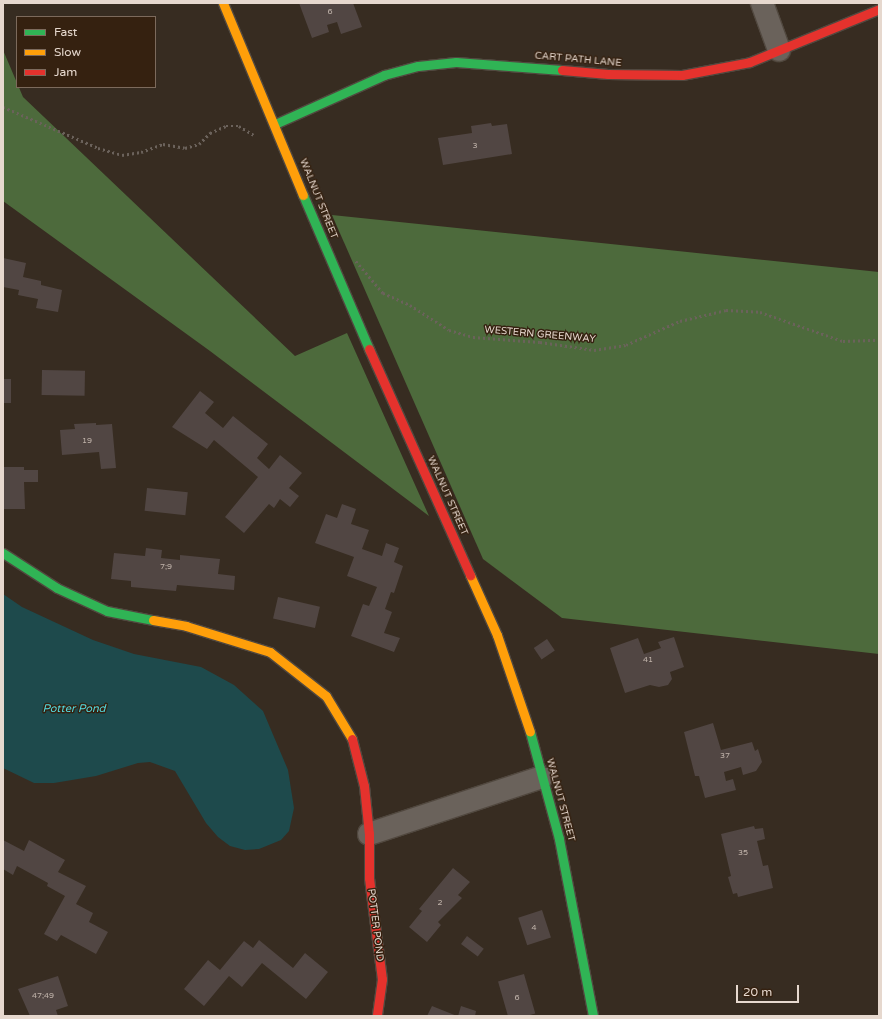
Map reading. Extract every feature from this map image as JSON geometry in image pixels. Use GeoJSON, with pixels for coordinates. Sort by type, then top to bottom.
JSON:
{"type":"FeatureCollection","features":[{"type":"Feature","properties":{"kind":"street","name":"WALNUT STREET"},"geometry":{"type":"LineString","coordinates":[[223,3],[275,124],[353,314],[497,634],[520,698],[559,838],[593,1016]]}},
{"type":"Feature","properties":{"kind":"street"},"geometry":{"type":"LineString","coordinates":[[762,3],[779,50]]}},
{"type":"Feature","properties":{"kind":"street","name":"CART PATH LANE"},"geometry":{"type":"LineString","coordinates":[[275,124],[384,75],[418,66],[456,62],[496,63],[653,76],[716,70],[750,62],[879,9]]}},
{"type":"Feature","properties":{"kind":"street","name":"POTTER POND"},"geometry":{"type":"LineString","coordinates":[[3,554],[57,588],[107,611],[186,626],[270,652],[326,696],[352,740],[364,786],[369,834],[369,878],[382,980],[377,1016]]}},
{"type":"Feature","properties":{"kind":"street"},"geometry":{"type":"LineString","coordinates":[[369,834],[542,776]]}},
{"type":"Feature","properties":{"kind":"path"},"geometry":{"type":"LineString","coordinates":[[3,107],[98,148],[122,155],[141,152],[155,145],[185,148],[199,144],[210,133],[226,126],[239,126],[256,137]]}},
{"type":"Feature","properties":{"kind":"path","name":"WESTERN GREENWAY"},"geometry":{"type":"LineString","coordinates":[[350,255],[383,293],[410,305],[449,330],[473,337],[540,342],[594,350],[626,345],[680,321],[726,310],[760,312],[843,341],[879,340]]}},
{"type":"Feature","properties":{"kind":"green space"},"geometry":{"type":"Polygon","coordinates":[[[3,50],[16,81],[16,88],[19,88],[23,97],[295,356],[347,333],[429,516],[210,351],[3,201],[3,50]]]}},
{"type":"Feature","properties":{"kind":"green space"},"geometry":{"type":"Polygon","coordinates":[[[332,215],[879,272],[879,654],[562,618],[483,559],[332,215]]]}},
{"type":"Feature","properties":{"kind":"water","name":"Potter Pond"},"geometry":{"type":"Polygon","coordinates":[[[3,594],[22,607],[93,640],[134,654],[201,667],[234,685],[263,711],[288,770],[294,808],[289,831],[281,840],[259,849],[245,850],[230,846],[218,837],[206,823],[175,771],[150,762],[138,763],[96,776],[54,783],[34,783],[3,768],[3,594]]]}},
{"type":"Feature","properties":{"kind":"building"},"geometry":{"type":"Polygon","coordinates":[[[299,3],[353,3],[362,27],[341,34],[337,22],[327,25],[329,32],[312,38],[299,3]]]}},
{"type":"Feature","properties":{"kind":"building"},"geometry":{"type":"Polygon","coordinates":[[[491,123],[492,126],[507,124],[512,154],[443,165],[438,138],[472,133],[471,126],[491,123]]]}},
{"type":"Feature","properties":{"kind":"building"},"geometry":{"type":"Polygon","coordinates":[[[3,258],[26,263],[23,277],[41,281],[41,285],[62,290],[58,312],[36,308],[38,299],[18,295],[19,290],[3,287],[3,258]]]}},
{"type":"Feature","properties":{"kind":"building"},"geometry":{"type":"Polygon","coordinates":[[[42,370],[85,371],[85,396],[42,395],[42,370]]]}},
{"type":"Feature","properties":{"kind":"building"},"geometry":{"type":"Polygon","coordinates":[[[3,379],[11,379],[11,403],[3,403],[3,379]]]}},
{"type":"Feature","properties":{"kind":"building"},"geometry":{"type":"Polygon","coordinates":[[[200,391],[214,402],[205,413],[223,428],[233,416],[268,444],[257,458],[269,469],[280,455],[302,473],[289,488],[299,496],[290,507],[280,499],[274,508],[269,504],[244,533],[225,517],[258,477],[214,440],[207,449],[172,427],[200,391]]]}},
{"type":"Feature","properties":{"kind":"building"},"geometry":{"type":"Polygon","coordinates":[[[96,423],[96,425],[112,424],[116,468],[101,469],[99,452],[62,455],[60,430],[75,429],[74,424],[96,423]]]}},
{"type":"Feature","properties":{"kind":"building"},"geometry":{"type":"Polygon","coordinates":[[[3,467],[24,467],[24,470],[38,470],[38,482],[24,482],[25,509],[3,509],[3,467]]]}},
{"type":"Feature","properties":{"kind":"building"},"geometry":{"type":"Polygon","coordinates":[[[147,488],[188,492],[185,515],[145,511],[147,488]]]}},
{"type":"Feature","properties":{"kind":"building"},"geometry":{"type":"Polygon","coordinates":[[[342,504],[356,509],[351,524],[369,530],[362,549],[382,556],[386,543],[399,548],[394,562],[403,566],[394,593],[391,592],[385,609],[392,612],[384,633],[400,638],[394,652],[351,636],[363,604],[369,606],[377,587],[347,576],[354,557],[315,543],[326,514],[337,518],[342,504]]]}},
{"type":"Feature","properties":{"kind":"building"},"geometry":{"type":"Polygon","coordinates":[[[146,548],[162,550],[161,558],[180,560],[180,555],[220,559],[218,574],[235,576],[234,590],[177,585],[176,591],[131,587],[131,581],[111,579],[114,553],[145,556],[146,548]]]}},
{"type":"Feature","properties":{"kind":"building"},"geometry":{"type":"Polygon","coordinates":[[[278,597],[320,607],[315,628],[273,618],[278,597]]]}},
{"type":"Feature","properties":{"kind":"building"},"geometry":{"type":"Polygon","coordinates":[[[674,637],[684,667],[670,672],[672,679],[668,685],[659,687],[650,685],[625,693],[610,648],[638,638],[644,654],[661,648],[658,642],[674,637]]]}},
{"type":"Feature","properties":{"kind":"building"},"geometry":{"type":"Polygon","coordinates":[[[547,639],[555,651],[542,660],[534,648],[547,639]]]}},
{"type":"Feature","properties":{"kind":"building"},"geometry":{"type":"Polygon","coordinates":[[[713,723],[721,750],[752,742],[755,751],[758,749],[762,762],[756,771],[743,775],[741,767],[724,772],[726,781],[733,779],[736,790],[705,798],[699,776],[695,776],[684,732],[713,723]]]}},
{"type":"Feature","properties":{"kind":"building"},"geometry":{"type":"Polygon","coordinates":[[[754,826],[755,829],[763,828],[765,839],[757,841],[763,866],[768,865],[773,888],[738,897],[737,893],[733,894],[728,877],[731,876],[721,834],[754,826]]]}},
{"type":"Feature","properties":{"kind":"building"},"geometry":{"type":"Polygon","coordinates":[[[3,840],[24,851],[29,840],[65,860],[58,872],[86,886],[76,904],[93,913],[89,922],[108,932],[96,954],[61,935],[57,941],[44,934],[65,896],[47,886],[48,883],[17,866],[13,875],[3,869],[3,840]]]}},
{"type":"Feature","properties":{"kind":"building"},"geometry":{"type":"Polygon","coordinates":[[[453,868],[470,882],[458,895],[462,898],[438,922],[441,925],[427,942],[409,927],[422,911],[419,909],[453,868]]]}},
{"type":"Feature","properties":{"kind":"building"},"geometry":{"type":"Polygon","coordinates":[[[542,910],[551,938],[527,945],[518,918],[542,910]]]}},
{"type":"Feature","properties":{"kind":"building"},"geometry":{"type":"Polygon","coordinates":[[[467,936],[484,949],[478,957],[461,944],[467,936]]]}},
{"type":"Feature","properties":{"kind":"building"},"geometry":{"type":"Polygon","coordinates":[[[259,940],[293,968],[305,953],[328,972],[306,999],[262,963],[242,987],[229,976],[204,1006],[184,989],[208,960],[220,970],[244,941],[253,948],[259,940]]]}},
{"type":"Feature","properties":{"kind":"building"},"geometry":{"type":"Polygon","coordinates":[[[524,974],[535,1013],[526,1016],[508,1016],[498,981],[524,974]]]}},
{"type":"Feature","properties":{"kind":"building"},"geometry":{"type":"Polygon","coordinates":[[[58,976],[68,1006],[56,1010],[58,1016],[30,1016],[18,989],[58,976]]]}},
{"type":"Feature","properties":{"kind":"building"},"geometry":{"type":"Polygon","coordinates":[[[432,1006],[457,1016],[427,1016],[432,1006]]]}},
{"type":"Feature","properties":{"kind":"building"},"geometry":{"type":"Polygon","coordinates":[[[461,1006],[476,1011],[475,1016],[458,1016],[461,1006]]]}},
{"type":"Feature","properties":{"kind":"traffic: fast"},"geometry":{"type":"LineString","coordinates":[[275,124],[384,75],[418,66],[456,62],[562,70]]}},
{"type":"Feature","properties":{"kind":"traffic: fast"},"geometry":{"type":"LineString","coordinates":[[303,195],[369,349]]}},
{"type":"Feature","properties":{"kind":"traffic: fast"},"geometry":{"type":"LineString","coordinates":[[3,553],[57,588],[107,611],[153,620]]}},
{"type":"Feature","properties":{"kind":"traffic: fast"},"geometry":{"type":"LineString","coordinates":[[530,732],[559,839],[593,1016]]}},
{"type":"Feature","properties":{"kind":"traffic: slow"},"geometry":{"type":"LineString","coordinates":[[223,3],[303,195]]}},
{"type":"Feature","properties":{"kind":"traffic: slow"},"geometry":{"type":"LineString","coordinates":[[470,575],[497,635],[530,732]]}},
{"type":"Feature","properties":{"kind":"traffic: slow"},"geometry":{"type":"LineString","coordinates":[[153,620],[186,626],[270,652],[326,696],[352,739]]}},
{"type":"Feature","properties":{"kind":"traffic: jam"},"geometry":{"type":"LineString","coordinates":[[562,70],[608,74],[682,75],[750,62],[879,9]]}},
{"type":"Feature","properties":{"kind":"traffic: jam"},"geometry":{"type":"LineString","coordinates":[[369,349],[470,575]]}},
{"type":"Feature","properties":{"kind":"traffic: jam"},"geometry":{"type":"LineString","coordinates":[[352,739],[364,786],[369,834],[369,878],[382,979],[377,1016]]}}]}
